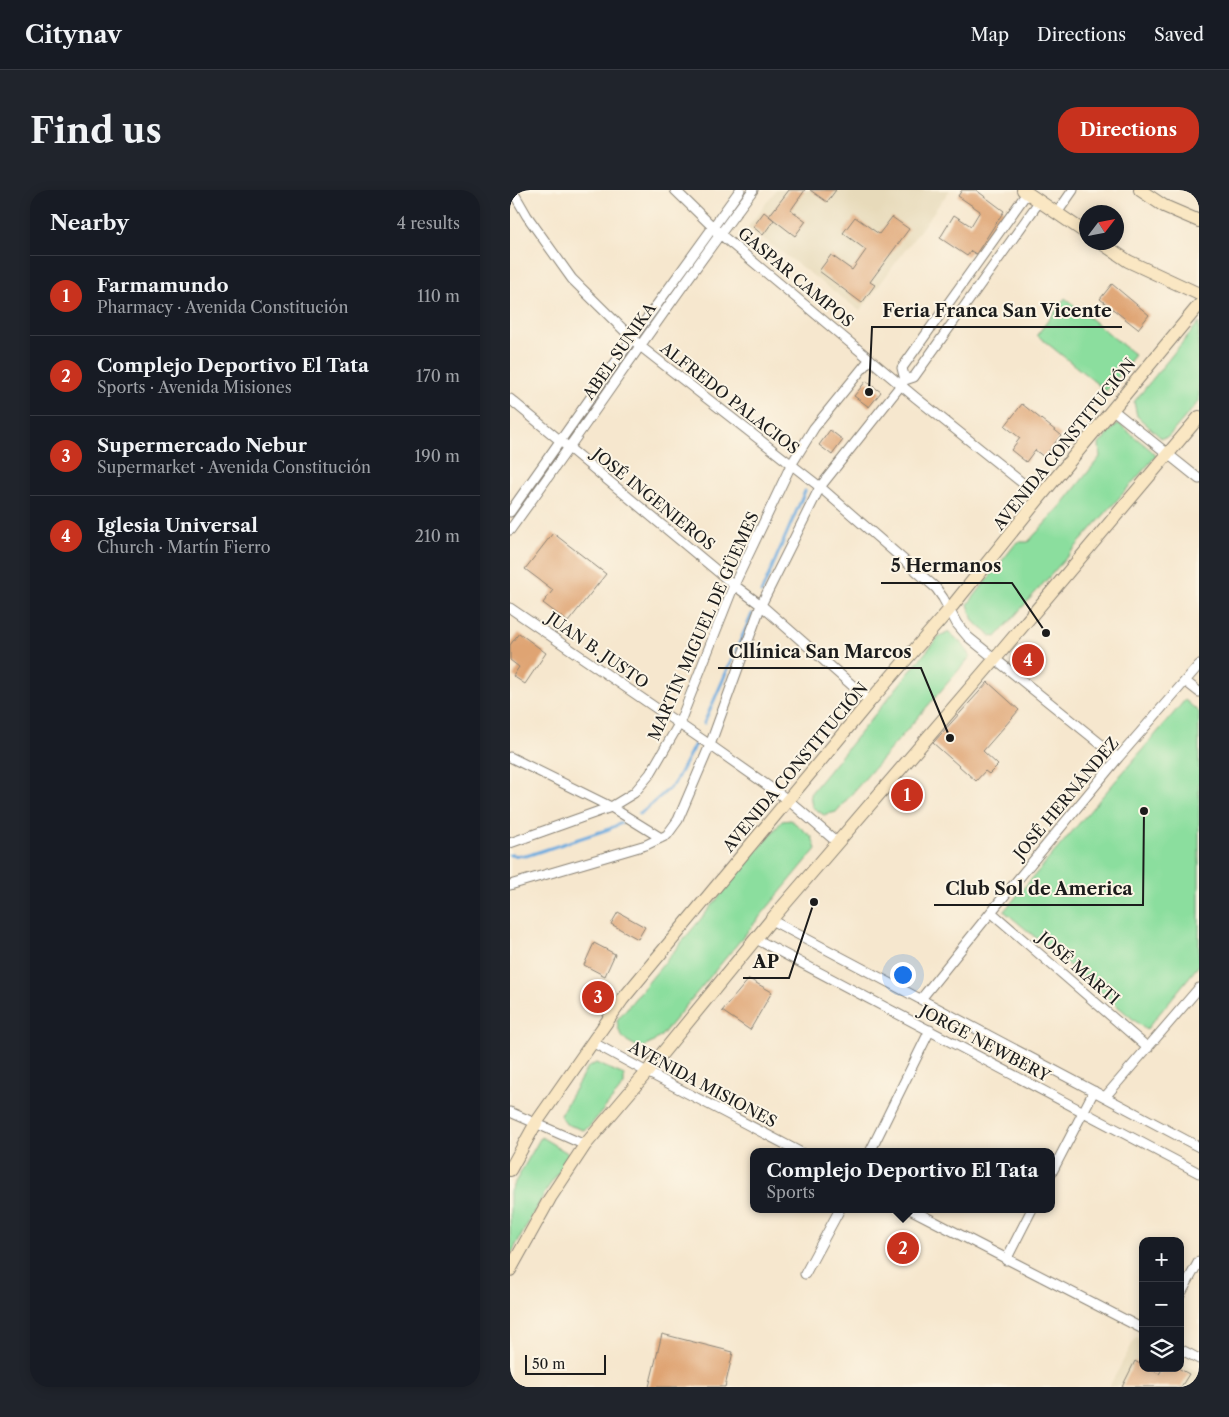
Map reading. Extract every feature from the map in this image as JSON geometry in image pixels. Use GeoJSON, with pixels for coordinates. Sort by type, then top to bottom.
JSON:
{"type":"FeatureCollection","features":[{"type":"Feature","properties":{"kind":"main road"},"geometry":{"type":"LineString","coordinates":[[1140,190],[1164,206],[1199,221]]}},
{"type":"Feature","properties":{"kind":"main road"},"geometry":{"type":"LineString","coordinates":[[1025,191],[1079,228]]}},
{"type":"Feature","properties":{"kind":"main road"},"geometry":{"type":"LineString","coordinates":[[1111,250],[1128,262],[1199,294]]}},
{"type":"Feature","properties":{"kind":"main road","name":"AVENIDA CONSTITUCIÓN"},"geometry":{"type":"LineString","coordinates":[[510,1170],[536,1123],[622,1000],[870,701],[949,610],[1199,305]]}},
{"type":"Feature","properties":{"kind":"main road"},"geometry":{"type":"LineString","coordinates":[[510,1270],[550,1198],[585,1145],[772,920],[1199,418]]}},
{"type":"Feature","properties":{"kind":"street","name":"ALFREDO PALACIOS"},"geometry":{"type":"LineString","coordinates":[[512,190],[527,216],[572,279],[632,339],[820,488],[936,588],[944,598],[957,624],[968,637],[1118,758]]}},
{"type":"Feature","properties":{"kind":"street","name":"GASPAR CAMPOS"},"geometry":{"type":"LineString","coordinates":[[676,190],[720,234],[870,359],[903,382],[1040,497]]}},
{"type":"Feature","properties":{"kind":"street","name":"ABEL SUNIKA"},"geometry":{"type":"LineString","coordinates":[[510,512],[740,190]]}},
{"type":"Feature","properties":{"kind":"street","name":"ABEL SUNIKA"},"geometry":{"type":"LineString","coordinates":[[510,530],[753,190]]}},
{"type":"Feature","properties":{"kind":"street"},"geometry":{"type":"LineString","coordinates":[[1057,213],[1073,190]]}},
{"type":"Feature","properties":{"kind":"street"},"geometry":{"type":"LineString","coordinates":[[903,382],[902,368],[1025,191]]}},
{"type":"Feature","properties":{"kind":"street"},"geometry":{"type":"LineString","coordinates":[[510,885],[646,845],[666,835],[678,820],[710,745],[761,605],[820,488],[903,382],[914,377],[1039,202]]}},
{"type":"Feature","properties":{"kind":"street","name":"MARTÍN MIGUEL DE GÜEMES"},"geometry":{"type":"LineString","coordinates":[[510,842],[612,807],[634,793],[650,774],[679,724],[734,585],[791,465],[814,428],[870,359]]}},
{"type":"Feature","properties":{"kind":"street","name":"JOSÉ INGENIEROS"},"geometry":{"type":"LineString","coordinates":[[510,399],[734,585],[761,605],[870,701]]}},
{"type":"Feature","properties":{"kind":"street"},"geometry":{"type":"LineString","coordinates":[[1113,410],[1199,479]]}},
{"type":"Feature","properties":{"kind":"street","name":"JUAN B. JUSTO"},"geometry":{"type":"LineString","coordinates":[[510,608],[788,800],[838,843]]}},
{"type":"Feature","properties":{"kind":"street","name":"JOSÉ HERNÁNDEZ"},"geometry":{"type":"LineString","coordinates":[[921,999],[1118,758],[1199,665]]}},
{"type":"Feature","properties":{"kind":"street"},"geometry":{"type":"LineString","coordinates":[[1185,681],[1199,692]]}},
{"type":"Feature","properties":{"kind":"street"},"geometry":{"type":"LineString","coordinates":[[510,757],[612,807],[661,838]]}},
{"type":"Feature","properties":{"kind":"street","name":"JOSÉ MARTI"},"geometry":{"type":"LineString","coordinates":[[991,912],[1148,1048]]}},
{"type":"Feature","properties":{"kind":"street","name":"JORGE NEWBERY"},"geometry":{"type":"LineString","coordinates":[[772,920],[1199,1147]]}},
{"type":"Feature","properties":{"kind":"street","name":"JORGE NEWBERY"},"geometry":{"type":"LineString","coordinates":[[756,939],[1199,1173]]}},
{"type":"Feature","properties":{"kind":"street"},"geometry":{"type":"LineString","coordinates":[[1105,1097],[1199,988]]}},
{"type":"Feature","properties":{"kind":"street"},"geometry":{"type":"LineString","coordinates":[[872,1148],[930,1030]]}},
{"type":"Feature","properties":{"kind":"street","name":"AVENIDA MISIONES"},"geometry":{"type":"LineString","coordinates":[[592,1042],[792,1148]]}},
{"type":"Feature","properties":{"kind":"street"},"geometry":{"type":"LineString","coordinates":[[1055,1166],[1094,1091]]}},
{"type":"Feature","properties":{"kind":"street"},"geometry":{"type":"LineString","coordinates":[[510,1112],[585,1145]]}},
{"type":"Feature","properties":{"kind":"street"},"geometry":{"type":"LineString","coordinates":[[804,1274],[838,1213]]}},
{"type":"Feature","properties":{"kind":"street"},"geometry":{"type":"LineString","coordinates":[[918,1213],[1139,1327]]}},
{"type":"Feature","properties":{"kind":"street"},"geometry":{"type":"LineString","coordinates":[[1006,1260],[1030,1213]]}},
{"type":"Feature","properties":{"kind":"street"},"geometry":{"type":"LineString","coordinates":[[1184,1289],[1199,1261]]}},
{"type":"Feature","properties":{"kind":"street"},"geometry":{"type":"LineString","coordinates":[[1184,1351],[1199,1359]]}},
{"type":"Feature","properties":{"kind":"shaded area"},"geometry":{"type":"Polygon","coordinates":[[[776,190],[950,190],[860,311],[748,227],[776,190]]]}},
{"type":"Feature","properties":{"kind":"shaded area"},"geometry":{"type":"Polygon","coordinates":[[[1136,1337],[1139,1339],[1139,1372],[1184,1372],[1184,1364],[1199,1373],[1199,1387],[1109,1387],[1136,1337]]]}},
{"type":"Feature","properties":{"kind":"green space"},"geometry":{"type":"Polygon","coordinates":[[[1065,298],[1135,355],[1106,391],[1037,335],[1065,298]]]}},
{"type":"Feature","properties":{"kind":"green space"},"geometry":{"type":"Polygon","coordinates":[[[1199,322],[1199,401],[1168,437],[1161,438],[1137,416],[1134,402],[1199,322]]]}},
{"type":"Feature","properties":{"kind":"green space"},"geometry":{"type":"Polygon","coordinates":[[[1119,424],[1156,456],[996,637],[991,636],[973,621],[968,604],[1017,542],[1028,542],[1061,506],[1100,457],[1099,444],[1119,424]]]}},
{"type":"Feature","properties":{"kind":"green space"},"geometry":{"type":"Polygon","coordinates":[[[949,632],[963,645],[970,657],[836,812],[824,815],[812,807],[810,794],[939,636],[949,632]]]}},
{"type":"Feature","properties":{"kind":"green space"},"geometry":{"type":"Polygon","coordinates":[[[1185,700],[1199,712],[1199,965],[1146,1030],[1004,911],[1185,700]]]}},
{"type":"Feature","properties":{"kind":"green space"},"geometry":{"type":"Polygon","coordinates":[[[791,820],[812,837],[816,849],[661,1036],[652,1043],[640,1048],[627,1041],[619,1031],[617,1020],[782,821],[791,820]]]}},
{"type":"Feature","properties":{"kind":"green space"},"geometry":{"type":"Polygon","coordinates":[[[596,1063],[624,1075],[624,1085],[589,1127],[583,1130],[566,1124],[560,1115],[587,1068],[596,1063]]]}},
{"type":"Feature","properties":{"kind":"green space"},"geometry":{"type":"Polygon","coordinates":[[[541,1137],[571,1155],[547,1189],[510,1256],[510,1191],[541,1137]]]}},
{"type":"Feature","properties":{"kind":"building"},"geometry":{"type":"Polygon","coordinates":[[[789,190],[805,190],[791,210],[806,221],[795,236],[769,216],[789,190]]]}},
{"type":"Feature","properties":{"kind":"building"},"geometry":{"type":"Polygon","coordinates":[[[810,190],[836,190],[827,202],[810,190]]]}},
{"type":"Feature","properties":{"kind":"building"},"geometry":{"type":"Polygon","coordinates":[[[962,190],[976,190],[1004,211],[976,254],[971,251],[967,256],[940,238],[954,215],[971,226],[980,211],[958,196],[962,190]]]}},
{"type":"Feature","properties":{"kind":"building"},"geometry":{"type":"Polygon","coordinates":[[[764,212],[774,220],[763,235],[753,227],[764,212]]]}},
{"type":"Feature","properties":{"kind":"building"},"geometry":{"type":"Polygon","coordinates":[[[855,217],[879,234],[892,217],[909,229],[870,282],[875,285],[862,303],[819,271],[831,255],[852,270],[866,250],[843,233],[855,217]]]}},
{"type":"Feature","properties":{"kind":"building"},"geometry":{"type":"Polygon","coordinates":[[[1112,284],[1149,315],[1138,329],[1100,299],[1112,284]]]}},
{"type":"Feature","properties":{"kind":"building"},"geometry":{"type":"Polygon","coordinates":[[[866,381],[881,392],[869,407],[854,396],[866,381]]]}},
{"type":"Feature","properties":{"kind":"building"},"geometry":{"type":"Polygon","coordinates":[[[1022,404],[1061,435],[1044,457],[1035,450],[1026,462],[1011,450],[1020,438],[1005,426],[1022,404]]]}},
{"type":"Feature","properties":{"kind":"building"},"geometry":{"type":"Polygon","coordinates":[[[830,430],[843,440],[832,455],[819,445],[830,430]]]}},
{"type":"Feature","properties":{"kind":"building"},"geometry":{"type":"Polygon","coordinates":[[[553,533],[606,574],[568,622],[543,603],[553,590],[525,569],[553,533]]]}},
{"type":"Feature","properties":{"kind":"building"},"geometry":{"type":"Polygon","coordinates":[[[519,633],[546,653],[525,684],[513,676],[519,667],[510,660],[510,645],[519,633]]]}},
{"type":"Feature","properties":{"kind":"building"},"geometry":{"type":"Polygon","coordinates":[[[988,682],[1019,710],[983,751],[998,765],[989,774],[985,771],[976,781],[933,743],[988,682]]]}},
{"type":"Feature","properties":{"kind":"building"},"geometry":{"type":"Polygon","coordinates":[[[618,912],[645,927],[638,939],[611,924],[618,912]]]}},
{"type":"Feature","properties":{"kind":"building"},"geometry":{"type":"Polygon","coordinates":[[[594,943],[615,954],[605,976],[584,965],[594,943]]]}},
{"type":"Feature","properties":{"kind":"building"},"geometry":{"type":"Polygon","coordinates":[[[749,979],[772,992],[750,1030],[722,1011],[749,979]]]}},
{"type":"Feature","properties":{"kind":"building"},"geometry":{"type":"Polygon","coordinates":[[[662,1334],[733,1352],[725,1387],[649,1387],[662,1334]]]}},
{"type":"Feature","properties":{"kind":"building"},"geometry":{"type":"Polygon","coordinates":[[[1135,1361],[1139,1364],[1139,1372],[1155,1372],[1159,1374],[1160,1372],[1184,1371],[1189,1374],[1181,1387],[1122,1387],[1135,1361]]]}},
{"type":"Feature","properties":{"kind":"waterway"},"geometry":{"type":"LineString","coordinates":[[761,593],[805,491]]}},
{"type":"Feature","properties":{"kind":"waterway"},"geometry":{"type":"LineString","coordinates":[[704,723],[752,614]]}},
{"type":"Feature","properties":{"kind":"waterway"},"geometry":{"type":"LineString","coordinates":[[639,814],[674,784],[695,744]]}},
{"type":"Feature","properties":{"kind":"waterway"},"geometry":{"type":"LineString","coordinates":[[510,855],[526,856],[609,829],[621,823]]}},
{"type":"Feature","properties":{"kind":"place","name":"Feria Franca San Vicente"},"geometry":{"type":"Point","coordinates":[869,392]}},
{"type":"Feature","properties":{"kind":"place","name":"5 Hermanos"},"geometry":{"type":"Point","coordinates":[1046,633]}},
{"type":"Feature","properties":{"kind":"place","name":"Iglesia Universal"},"geometry":{"type":"Point","coordinates":[1028,660]}},
{"type":"Feature","properties":{"kind":"place","name":"Cllínica San Marcos"},"geometry":{"type":"Point","coordinates":[950,738]}},
{"type":"Feature","properties":{"kind":"place","name":"Farmamundo"},"geometry":{"type":"Point","coordinates":[907,795]}},
{"type":"Feature","properties":{"kind":"place","name":"Club Sol de America"},"geometry":{"type":"Point","coordinates":[1144,811]}},
{"type":"Feature","properties":{"kind":"place","name":"AP"},"geometry":{"type":"Point","coordinates":[814,902]}},
{"type":"Feature","properties":{"kind":"place","name":"Supermercado Nebur"},"geometry":{"type":"Point","coordinates":[598,997]}},
{"type":"Feature","properties":{"kind":"place","name":"Complejo Deportivo El Tata"},"geometry":{"type":"Point","coordinates":[903,1248]}}]}
